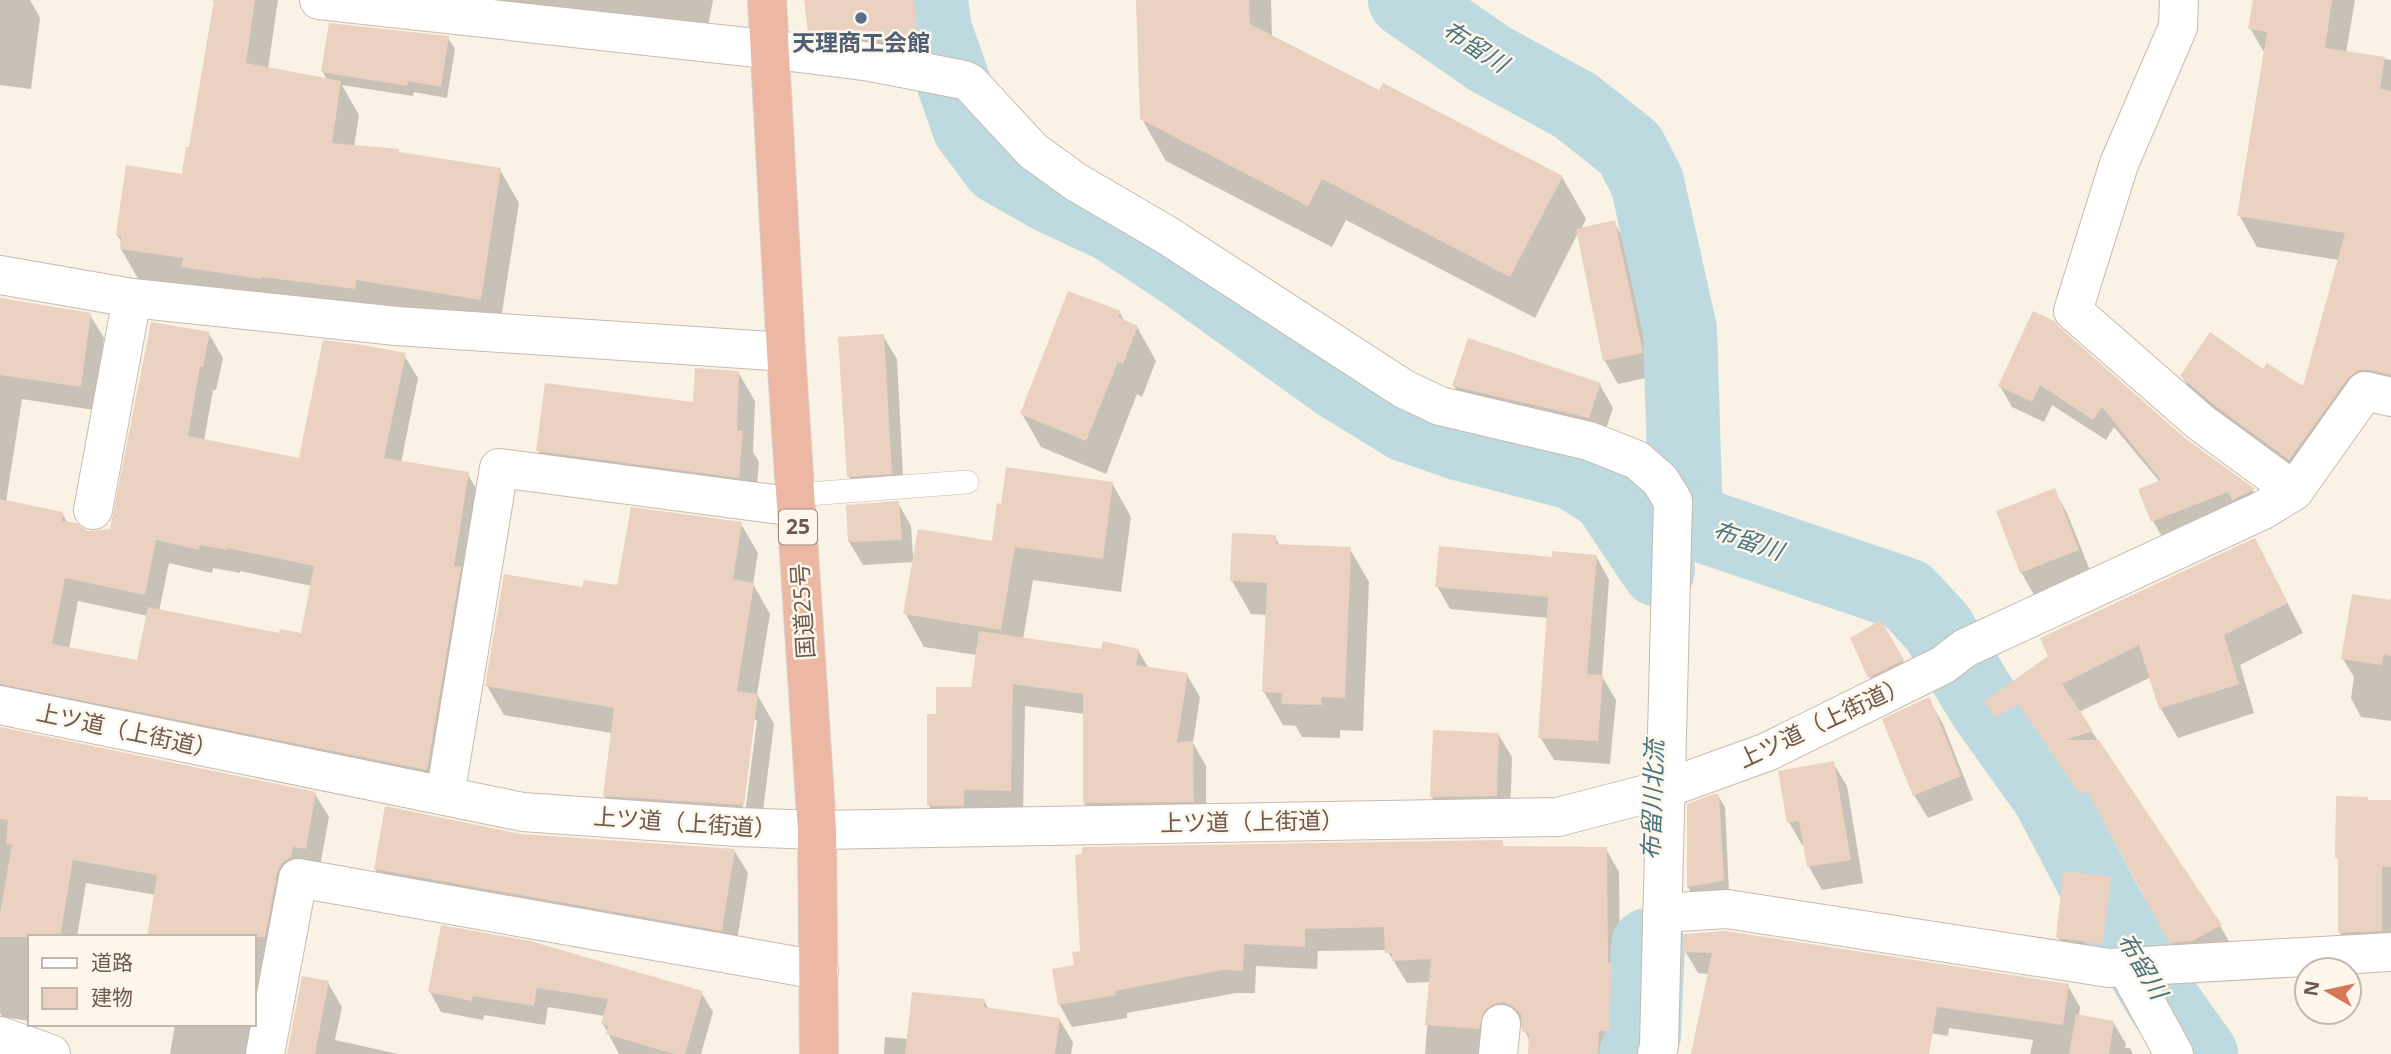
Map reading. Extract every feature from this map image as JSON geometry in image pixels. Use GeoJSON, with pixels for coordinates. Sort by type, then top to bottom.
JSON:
{"type":"FeatureCollection","features":[{"type":"Feature","properties":{"kind":"highway","name":"国道25号"},"geometry":{"type":"LineString","coordinates":[[767,0],[786,352],[817,830],[819,1054]]}},
{"type":"Feature","properties":{"kind":"street"},"geometry":{"type":"LineString","coordinates":[[319,0],[872,62],[970,83],[1033,151],[1076,182],[1164,234],[1404,389],[1440,406],[1589,442],[1637,460],[1660,480],[1673,501],[1657,1054]]}},
{"type":"Feature","properties":{"kind":"street"},"geometry":{"type":"LineString","coordinates":[[2179,0],[2178,27],[2119,164],[2073,311],[2200,422],[2294,491]]}},
{"type":"Feature","properties":{"kind":"street"},"geometry":{"type":"LineString","coordinates":[[0,275],[132,298],[396,326],[786,352]]}},
{"type":"Feature","properties":{"kind":"street"},"geometry":{"type":"LineString","coordinates":[[93,510],[132,298]]}},
{"type":"Feature","properties":{"kind":"street","name":"上ツ道（上街道）"},"geometry":{"type":"LineString","coordinates":[[0,705],[523,812],[817,830],[1558,817],[1664,789],[1767,752],[1954,656],[2263,510],[2294,491],[2365,391],[2391,397]]}},
{"type":"Feature","properties":{"kind":"street"},"geometry":{"type":"LineString","coordinates":[[445,796],[499,468],[796,501]]}},
{"type":"Feature","properties":{"kind":"street"},"geometry":{"type":"LineString","coordinates":[[265,1054],[298,878],[818,970]]}},
{"type":"Feature","properties":{"kind":"street"},"geometry":{"type":"LineString","coordinates":[[1662,913],[1727,909],[2109,968],[2391,952]]}},
{"type":"Feature","properties":{"kind":"street"},"geometry":{"type":"LineString","coordinates":[[2143,967],[2174,1054]]}},
{"type":"Feature","properties":{"kind":"street"},"geometry":{"type":"LineString","coordinates":[[0,1036],[51,1054]]}},
{"type":"Feature","properties":{"kind":"lane"},"geometry":{"type":"LineString","coordinates":[[796,501],[967,482]]}},
{"type":"Feature","properties":{"kind":"building"},"geometry":{"type":"Polygon","coordinates":[[[214,0],[255,0],[246,63],[341,81],[332,143],[399,149],[399,152],[501,168],[481,300],[356,280],[355,289],[261,279],[181,267],[183,258],[120,249],[121,236],[116,235],[126,165],[182,174],[214,0]]]}},
{"type":"Feature","properties":{"kind":"building","name":"天理商工会館"},"geometry":{"type":"Polygon","coordinates":[[[804,0],[914,0],[918,36],[858,38],[808,32],[804,0]]]}},
{"type":"Feature","properties":{"kind":"building"},"geometry":{"type":"Polygon","coordinates":[[[1136,0],[1249,0],[1250,24],[1379,90],[1383,83],[1563,176],[1510,277],[1322,179],[1308,206],[1140,119],[1136,0]]]}},
{"type":"Feature","properties":{"kind":"building"},"geometry":{"type":"Polygon","coordinates":[[[2253,0],[2332,0],[2325,48],[2385,57],[2380,89],[2391,91],[2391,375],[2358,370],[2348,378],[2289,460],[2214,405],[2180,376],[2210,332],[2263,369],[2267,363],[2303,386],[2345,233],[2237,216],[2267,32],[2248,29],[2253,0]]]}},
{"type":"Feature","properties":{"kind":"building"},"geometry":{"type":"Polygon","coordinates":[[[329,23],[449,36],[441,87],[408,81],[407,86],[321,72],[329,23]]]}},
{"type":"Feature","properties":{"kind":"building"},"geometry":{"type":"Polygon","coordinates":[[[1615,220],[1643,353],[1603,361],[1576,229],[1615,220]]]}},
{"type":"Feature","properties":{"kind":"building"},"geometry":{"type":"Polygon","coordinates":[[[1068,291],[1121,311],[1118,317],[1138,326],[1123,364],[1118,362],[1086,441],[1020,414],[1068,291]]]}},
{"type":"Feature","properties":{"kind":"building"},"geometry":{"type":"Polygon","coordinates":[[[0,298],[91,313],[81,387],[0,375],[0,298]]]}},
{"type":"Feature","properties":{"kind":"building"},"geometry":{"type":"Polygon","coordinates":[[[2033,311],[2054,321],[2186,439],[2255,489],[2232,500],[2228,492],[2151,522],[2138,489],[2161,480],[2102,407],[2093,420],[2040,385],[2032,402],[1998,386],[2033,311]]]}},
{"type":"Feature","properties":{"kind":"building"},"geometry":{"type":"Polygon","coordinates":[[[151,322],[210,332],[203,367],[200,367],[188,436],[299,458],[323,340],[406,353],[384,458],[469,472],[454,566],[461,567],[427,770],[0,684],[0,499],[63,512],[62,521],[76,523],[88,531],[110,529],[151,322]],[[156,540],[145,595],[65,578],[52,644],[137,660],[148,607],[279,633],[280,629],[301,633],[314,566],[227,548],[200,545],[199,550],[156,540]]]}},
{"type":"Feature","properties":{"kind":"building"},"geometry":{"type":"Polygon","coordinates":[[[884,334],[892,474],[847,477],[838,337],[884,334]]]}},
{"type":"Feature","properties":{"kind":"building"},"geometry":{"type":"Polygon","coordinates":[[[1468,338],[1601,383],[1589,418],[1452,386],[1468,338]]]}},
{"type":"Feature","properties":{"kind":"building"},"geometry":{"type":"Polygon","coordinates":[[[695,368],[739,371],[737,431],[743,431],[739,478],[536,451],[545,383],[693,402],[695,368]]]}},
{"type":"Feature","properties":{"kind":"building"},"geometry":{"type":"Polygon","coordinates":[[[1006,467],[1113,482],[1103,559],[1015,547],[1001,630],[903,614],[918,529],[992,541],[997,503],[1001,504],[1006,467]]]}},
{"type":"Feature","properties":{"kind":"building"},"geometry":{"type":"Polygon","coordinates":[[[2055,488],[2079,550],[2020,573],[1996,511],[2055,488]]]}},
{"type":"Feature","properties":{"kind":"building"},"geometry":{"type":"Polygon","coordinates":[[[899,501],[902,540],[848,542],[846,505],[899,501]]]}},
{"type":"Feature","properties":{"kind":"building"},"geometry":{"type":"Polygon","coordinates":[[[631,507],[742,522],[733,579],[754,583],[737,691],[758,694],[744,805],[603,796],[614,708],[485,686],[504,574],[582,587],[584,580],[617,585],[631,507]]]}},
{"type":"Feature","properties":{"kind":"building"},"geometry":{"type":"Polygon","coordinates":[[[1232,533],[1276,535],[1276,544],[1351,547],[1345,698],[1321,697],[1322,705],[1281,704],[1282,693],[1262,692],[1267,583],[1230,581],[1232,533]]]}},
{"type":"Feature","properties":{"kind":"building"},"geometry":{"type":"Polygon","coordinates":[[[2255,538],[2288,603],[2224,635],[2239,684],[2159,709],[2139,645],[2062,684],[2093,731],[2065,740],[2099,740],[2222,925],[2192,941],[2169,943],[2087,790],[2080,795],[2019,705],[1994,717],[1985,701],[2048,656],[2040,638],[2255,538]]]}},
{"type":"Feature","properties":{"kind":"building"},"geometry":{"type":"Polygon","coordinates":[[[1439,546],[1552,557],[1552,551],[1597,555],[1587,674],[1603,675],[1598,741],[1538,738],[1548,597],[1435,587],[1439,546]]]}},
{"type":"Feature","properties":{"kind":"building"},"geometry":{"type":"Polygon","coordinates":[[[2352,594],[2391,600],[2391,656],[2384,654],[2382,665],[2341,659],[2352,594]]]}},
{"type":"Feature","properties":{"kind":"building"},"geometry":{"type":"Polygon","coordinates":[[[1881,620],[1904,660],[1868,678],[1850,638],[1881,620]]]}},
{"type":"Feature","properties":{"kind":"building"},"geometry":{"type":"Polygon","coordinates":[[[979,631],[1101,649],[1103,641],[1139,649],[1136,665],[1188,673],[1177,742],[1193,741],[1194,802],[1083,803],[1083,694],[1013,684],[1011,791],[964,790],[964,806],[927,806],[927,714],[936,714],[936,687],[971,687],[979,631]]]}},
{"type":"Feature","properties":{"kind":"building"},"geometry":{"type":"Polygon","coordinates":[[[1930,698],[1961,776],[1913,796],[1882,719],[1930,698]]]}},
{"type":"Feature","properties":{"kind":"building"},"geometry":{"type":"Polygon","coordinates":[[[0,727],[316,792],[306,849],[293,847],[291,857],[282,863],[277,873],[265,937],[147,935],[157,875],[73,860],[60,935],[0,937],[0,913],[12,845],[6,844],[8,820],[0,819],[0,727]]]}},
{"type":"Feature","properties":{"kind":"building"},"geometry":{"type":"Polygon","coordinates":[[[1433,730],[1499,733],[1497,796],[1430,797],[1433,730]]]}},
{"type":"Feature","properties":{"kind":"building"},"geometry":{"type":"Polygon","coordinates":[[[1834,761],[1851,860],[1807,867],[1799,821],[1787,823],[1778,771],[1834,761]]]}},
{"type":"Feature","properties":{"kind":"building"},"geometry":{"type":"Polygon","coordinates":[[[1719,794],[1724,881],[1687,887],[1687,804],[1719,794]]]}},
{"type":"Feature","properties":{"kind":"building"},"geometry":{"type":"Polygon","coordinates":[[[2336,796],[2391,800],[2391,867],[2382,867],[2382,931],[2338,933],[2336,796]]]}},
{"type":"Feature","properties":{"kind":"building"},"geometry":{"type":"Polygon","coordinates":[[[385,806],[521,834],[735,849],[722,931],[374,869],[385,806]]]}},
{"type":"Feature","properties":{"kind":"building"},"geometry":{"type":"Polygon","coordinates":[[[1503,840],[1503,846],[1607,847],[1608,963],[1612,963],[1609,1031],[1599,1031],[1598,1054],[1528,1054],[1529,1033],[1522,1032],[1521,1014],[1504,1002],[1493,1004],[1484,1011],[1479,1029],[1425,1025],[1431,959],[1392,961],[1392,953],[1385,953],[1384,927],[1305,929],[1305,947],[1244,944],[1243,971],[1222,970],[1115,991],[1116,995],[1058,1005],[1052,969],[1074,965],[1072,952],[1080,951],[1075,855],[1082,854],[1082,847],[1503,840]]]}},
{"type":"Feature","properties":{"kind":"building"},"geometry":{"type":"Polygon","coordinates":[[[2063,871],[2111,877],[2103,944],[2056,938],[2063,871]]]}},
{"type":"Feature","properties":{"kind":"building"},"geometry":{"type":"Polygon","coordinates":[[[441,925],[530,941],[703,991],[685,1054],[674,1054],[606,1034],[608,1026],[601,1024],[608,999],[537,988],[534,1006],[473,996],[472,1001],[428,992],[441,925]]]}},
{"type":"Feature","properties":{"kind":"building"},"geometry":{"type":"Polygon","coordinates":[[[1726,931],[2069,984],[2063,1025],[1937,1007],[1929,1054],[1691,1054],[1712,953],[1683,952],[1684,934],[1726,931]]]}},
{"type":"Feature","properties":{"kind":"building"},"geometry":{"type":"Polygon","coordinates":[[[302,976],[329,981],[315,1054],[287,1054],[302,976]]]}},
{"type":"Feature","properties":{"kind":"building"},"geometry":{"type":"Polygon","coordinates":[[[912,992],[985,999],[984,1007],[1060,1018],[1055,1054],[905,1054],[912,992]]]}},
{"type":"Feature","properties":{"kind":"building"},"geometry":{"type":"Polygon","coordinates":[[[2076,1014],[2114,1021],[2109,1054],[2069,1054],[2076,1014]]]}},
{"type":"Feature","properties":{"kind":"waterway"},"geometry":{"type":"LineString","coordinates":[[931,0],[935,30],[969,127],[999,167],[1052,197],[1112,225],[1186,274],[1339,384],[1406,425],[1461,444],[1573,473],[1607,494],[1658,570]]}},
{"type":"Feature","properties":{"kind":"waterway","name":"布留川"},"geometry":{"type":"LineString","coordinates":[[1405,0],[1490,59],[1576,106],[1630,149],[1647,182],[1680,330],[1686,520]]}},
{"type":"Feature","properties":{"kind":"waterway","name":"布留川"},"geometry":{"type":"LineString","coordinates":[[1686,520],[1907,595],[1937,627],[1986,708],[2049,796],[2106,905],[2163,1001],[2201,1054]]}},
{"type":"Feature","properties":{"kind":"waterway","name":"布留川北流"},"geometry":{"type":"LineString","coordinates":[[1636,1054],[1644,1035],[1648,945]]}},
{"type":"Feature","properties":{"kind":"place","name":"天理商工会館"},"geometry":{"type":"Point","coordinates":[861,18]}}]}
